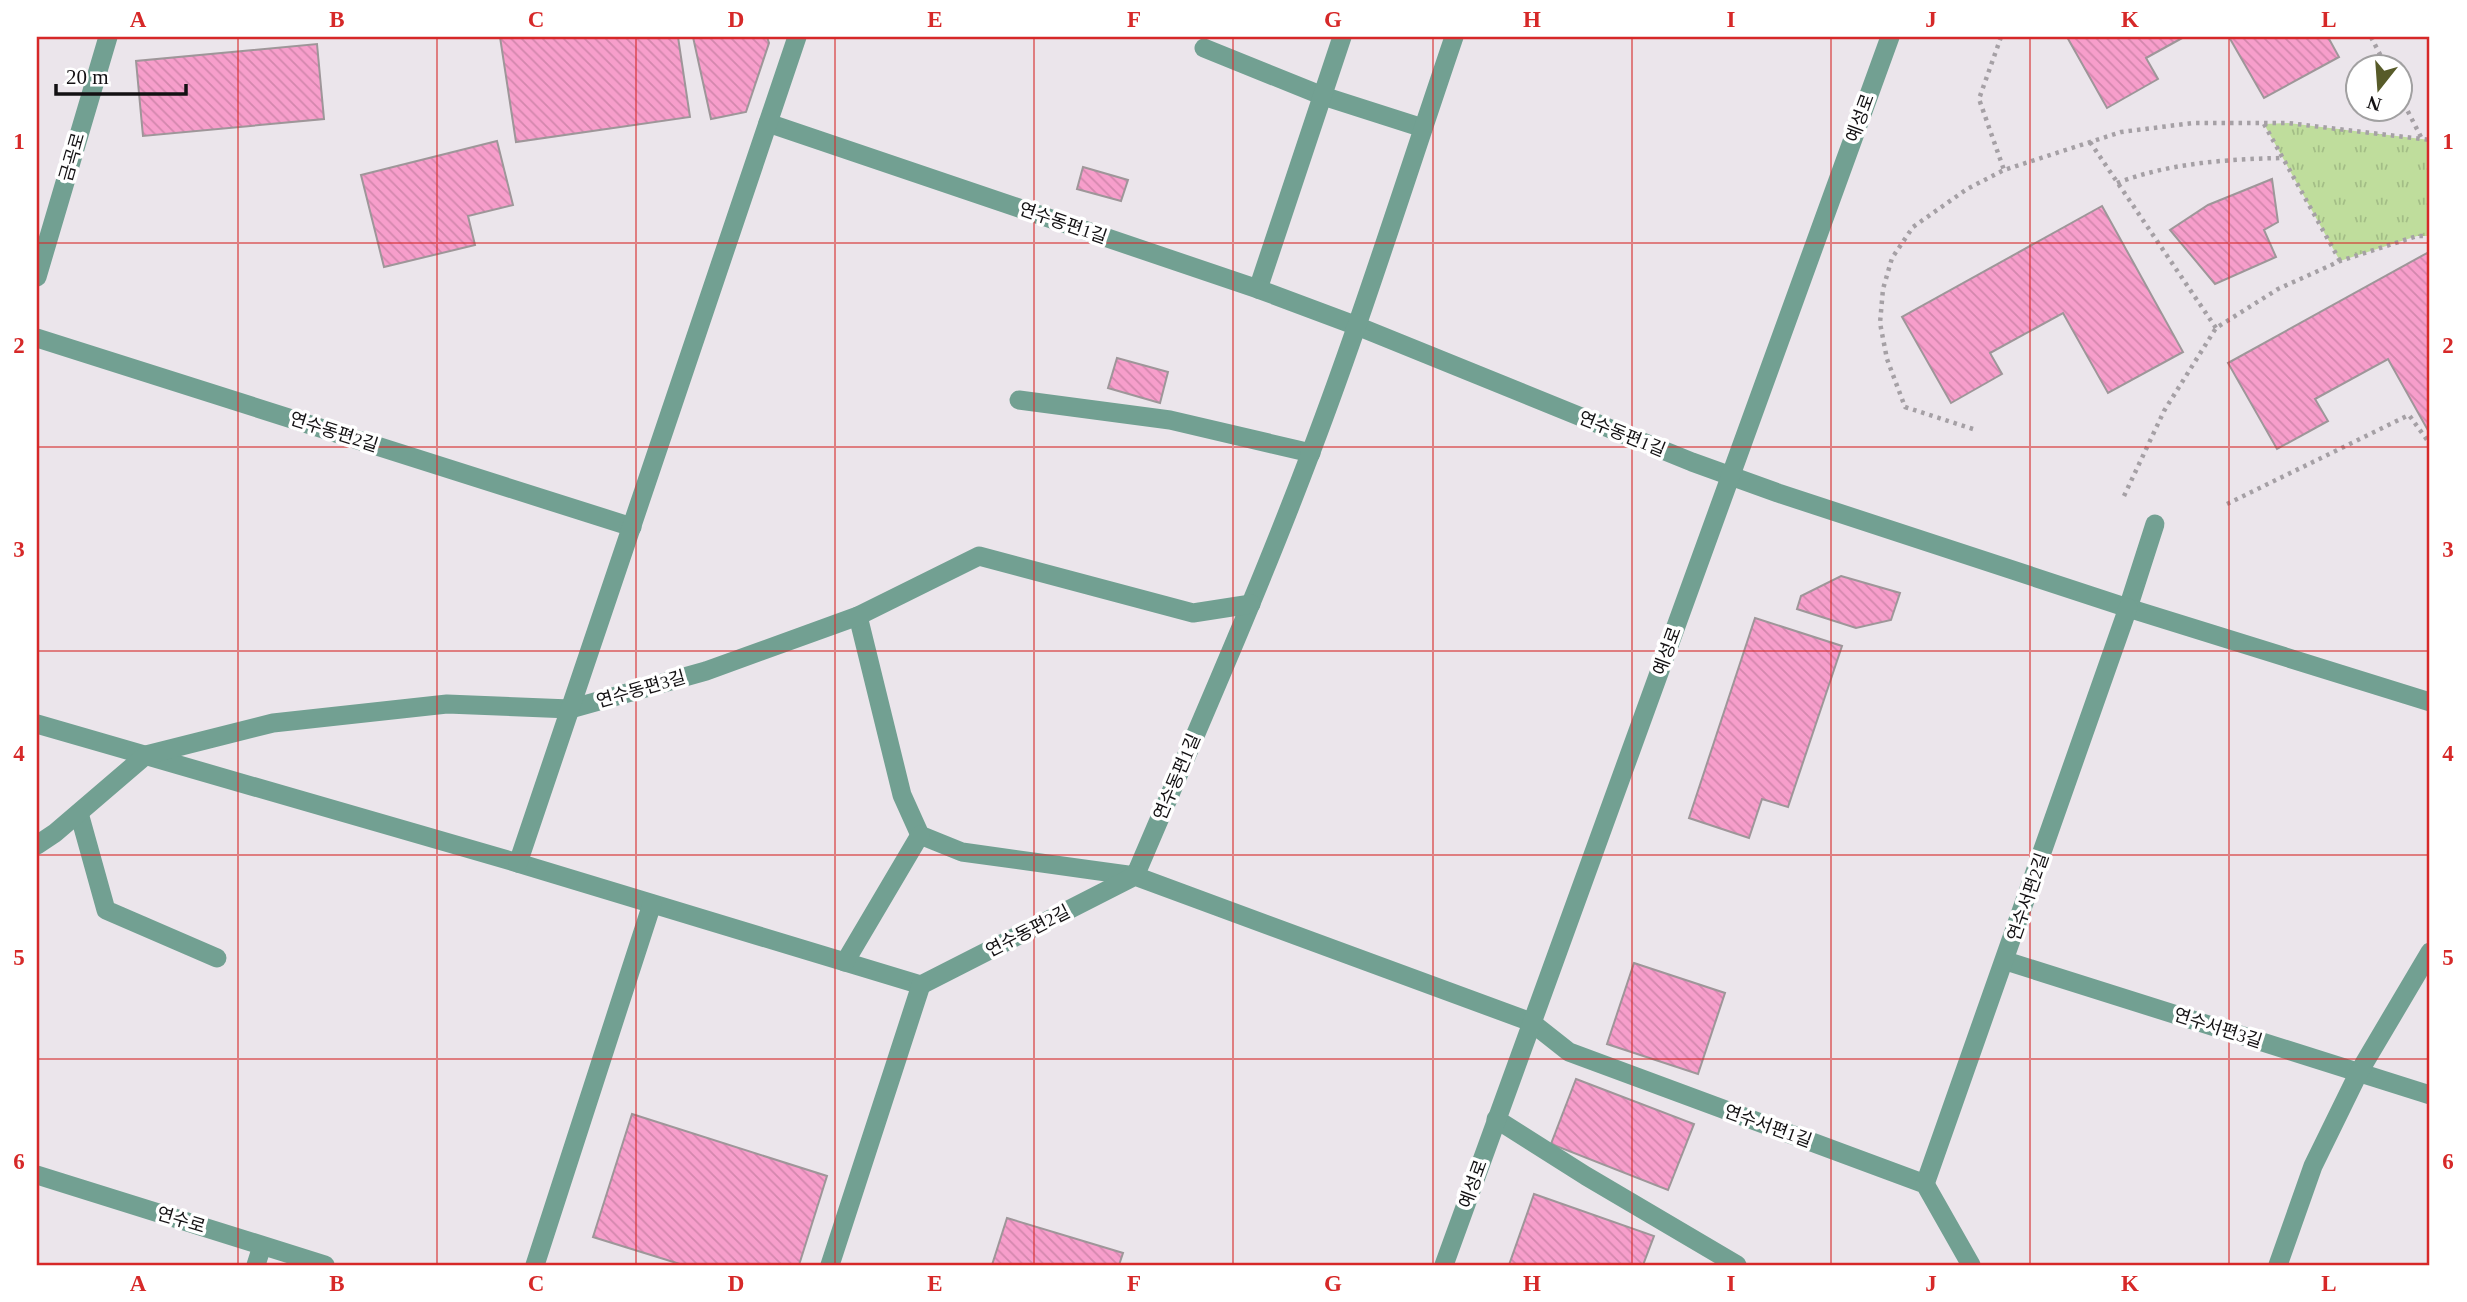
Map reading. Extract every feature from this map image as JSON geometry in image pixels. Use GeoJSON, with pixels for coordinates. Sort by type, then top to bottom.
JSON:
{"type":"FeatureCollection","features":[{"type":"Feature","properties":{"kind":"street","name":"금곡로"},"geometry":{"type":"LineString","coordinates":[[37,277],[108,37]]}},
{"type":"Feature","properties":{"kind":"street"},"geometry":{"type":"LineString","coordinates":[[518,863],[797,37]]}},
{"type":"Feature","properties":{"kind":"street"},"geometry":{"type":"LineString","coordinates":[[1258,289],[1342,37]]}},
{"type":"Feature","properties":{"kind":"street","name":"연수동편1길"},"geometry":{"type":"LineString","coordinates":[[1135,876],[1251,604],[1311,453],[1357,326],[1454,37]]}},
{"type":"Feature","properties":{"kind":"street","name":"예성로"},"geometry":{"type":"LineString","coordinates":[[1444,1265],[1889,37]]}},
{"type":"Feature","properties":{"kind":"street"},"geometry":{"type":"LineString","coordinates":[[1204,48],[1323,96],[1423,128]]}},
{"type":"Feature","properties":{"kind":"street","name":"연수동편1길"},"geometry":{"type":"LineString","coordinates":[[768,123],[1258,289],[1732,476]]}},
{"type":"Feature","properties":{"kind":"street","name":"연수동편2길"},"geometry":{"type":"LineString","coordinates":[[37,338],[632,527]]}},
{"type":"Feature","properties":{"kind":"street"},"geometry":{"type":"LineString","coordinates":[[1019,400],[1170,420],[1311,453]]}},
{"type":"Feature","properties":{"kind":"street"},"geometry":{"type":"LineString","coordinates":[[1732,476],[2128,608],[2430,702]]}},
{"type":"Feature","properties":{"kind":"street","name":"연수서편2길"},"geometry":{"type":"LineString","coordinates":[[1925,1184],[2006,961],[2155,524]]}},
{"type":"Feature","properties":{"kind":"street","name":"연수동편3길"},"geometry":{"type":"LineString","coordinates":[[37,845],[55,834],[146,755],[273,723],[447,704],[570,709],[706,671],[858,616],[979,556],[1193,613],[1251,604]]}},
{"type":"Feature","properties":{"kind":"street"},"geometry":{"type":"LineString","coordinates":[[858,616],[902,795],[920,835],[962,852],[1135,876],[1531,1022]]}},
{"type":"Feature","properties":{"kind":"street"},"geometry":{"type":"LineString","coordinates":[[37,724],[518,863],[921,985],[830,1265]]}},
{"type":"Feature","properties":{"kind":"street"},"geometry":{"type":"LineString","coordinates":[[79,813],[106,910],[217,958]]}},
{"type":"Feature","properties":{"kind":"street"},"geometry":{"type":"LineString","coordinates":[[845,962],[920,835]]}},
{"type":"Feature","properties":{"kind":"street","name":"연수동편2길"},"geometry":{"type":"LineString","coordinates":[[921,985],[1135,876]]}},
{"type":"Feature","properties":{"kind":"street"},"geometry":{"type":"LineString","coordinates":[[535,1265],[652,904]]}},
{"type":"Feature","properties":{"kind":"street"},"geometry":{"type":"LineString","coordinates":[[2278,1265],[2313,1166],[2359,1072],[2430,952]]}},
{"type":"Feature","properties":{"kind":"street","name":"연수서편3길"},"geometry":{"type":"LineString","coordinates":[[2006,961],[2430,1095]]}},
{"type":"Feature","properties":{"kind":"street","name":"연수서편1길"},"geometry":{"type":"LineString","coordinates":[[1531,1022],[1569,1052],[1925,1184]]}},
{"type":"Feature","properties":{"kind":"street"},"geometry":{"type":"LineString","coordinates":[[1496,1119],[1586,1176],[1737,1265]]}},
{"type":"Feature","properties":{"kind":"street","name":"연수로"},"geometry":{"type":"LineString","coordinates":[[37,1175],[325,1265]]}},
{"type":"Feature","properties":{"kind":"street"},"geometry":{"type":"LineString","coordinates":[[1925,1184],[1971,1265]]}},
{"type":"Feature","properties":{"kind":"street"},"geometry":{"type":"LineString","coordinates":[[256,1265],[262,1245]]}},
{"type":"Feature","properties":{"kind":"path"},"geometry":{"type":"LineString","coordinates":[[2001,37],[1979,99],[2004,170]]}},
{"type":"Feature","properties":{"kind":"path"},"geometry":{"type":"LineString","coordinates":[[2413,122],[2422,140]]}},
{"type":"Feature","properties":{"kind":"path"},"geometry":{"type":"LineString","coordinates":[[1973,429],[1905,407],[1887,359],[1880,323],[1883,289],[1892,258],[1913,228],[1967,188],[2004,170],[2121,132],[2193,123],[2287,123],[2430,140]]}},
{"type":"Feature","properties":{"kind":"path"},"geometry":{"type":"LineString","coordinates":[[2264,124],[2340,261]]}},
{"type":"Feature","properties":{"kind":"path"},"geometry":{"type":"LineString","coordinates":[[2090,142],[2216,328]]}},
{"type":"Feature","properties":{"kind":"path"},"geometry":{"type":"LineString","coordinates":[[2117,183],[2140,175],[2205,163],[2283,158]]}},
{"type":"Feature","properties":{"kind":"path"},"geometry":{"type":"LineString","coordinates":[[2124,496],[2164,411],[2216,328],[2278,289],[2340,261],[2417,236],[2430,236]]}},
{"type":"Feature","properties":{"kind":"path"},"geometry":{"type":"LineString","coordinates":[[2227,504],[2409,415],[2430,444]]}},
{"type":"Feature","properties":{"kind":"green space"},"geometry":{"type":"Polygon","coordinates":[[[2288,123],[2430,140],[2430,236],[2417,236],[2340,261],[2264,124],[2288,123]]]}},
{"type":"Feature","properties":{"kind":"building"},"geometry":{"type":"Polygon","coordinates":[[[500,37],[678,37],[690,117],[516,142],[500,37]]]}},
{"type":"Feature","properties":{"kind":"building"},"geometry":{"type":"Polygon","coordinates":[[[693,37],[767,37],[769,43],[746,112],[711,119],[693,37]]]}},
{"type":"Feature","properties":{"kind":"building"},"geometry":{"type":"Polygon","coordinates":[[[2067,37],[2184,37],[2146,58],[2158,79],[2107,108],[2067,37]]]}},
{"type":"Feature","properties":{"kind":"building"},"geometry":{"type":"Polygon","coordinates":[[[2229,37],[2328,37],[2339,57],[2264,98],[2229,37]]]}},
{"type":"Feature","properties":{"kind":"building"},"geometry":{"type":"Polygon","coordinates":[[[317,44],[324,119],[143,136],[136,61],[317,44]]]}},
{"type":"Feature","properties":{"kind":"building"},"geometry":{"type":"Polygon","coordinates":[[[497,141],[513,205],[468,216],[475,245],[384,267],[361,175],[497,141]]]}},
{"type":"Feature","properties":{"kind":"building"},"geometry":{"type":"Polygon","coordinates":[[[1083,167],[1128,180],[1121,201],[1077,189],[1083,167]]]}},
{"type":"Feature","properties":{"kind":"building"},"geometry":{"type":"Polygon","coordinates":[[[2272,179],[2278,222],[2264,230],[2276,257],[2215,284],[2170,230],[2208,205],[2272,179]]]}},
{"type":"Feature","properties":{"kind":"building"},"geometry":{"type":"Polygon","coordinates":[[[2102,206],[2183,352],[2108,393],[2063,313],[1990,353],[2002,374],[1951,403],[1902,317],[2102,206]]]}},
{"type":"Feature","properties":{"kind":"building"},"geometry":{"type":"Polygon","coordinates":[[[2427,253],[2430,258],[2430,434],[2388,359],[2315,399],[2328,421],[2277,449],[2228,363],[2427,253]]]}},
{"type":"Feature","properties":{"kind":"building"},"geometry":{"type":"Polygon","coordinates":[[[1117,358],[1168,372],[1160,403],[1108,388],[1117,358]]]}},
{"type":"Feature","properties":{"kind":"building"},"geometry":{"type":"Polygon","coordinates":[[[1841,576],[1900,593],[1891,620],[1856,628],[1797,609],[1801,596],[1841,576]]]}},
{"type":"Feature","properties":{"kind":"building"},"geometry":{"type":"Polygon","coordinates":[[[1755,618],[1842,646],[1788,807],[1762,799],[1749,838],[1689,818],[1755,618]]]}},
{"type":"Feature","properties":{"kind":"building"},"geometry":{"type":"Polygon","coordinates":[[[1634,963],[1725,993],[1698,1074],[1607,1044],[1634,963]]]}},
{"type":"Feature","properties":{"kind":"building"},"geometry":{"type":"Polygon","coordinates":[[[1576,1079],[1694,1124],[1668,1190],[1551,1144],[1576,1079]]]}},
{"type":"Feature","properties":{"kind":"building"},"geometry":{"type":"Polygon","coordinates":[[[632,1114],[827,1176],[799,1265],[683,1265],[593,1237],[632,1114]]]}},
{"type":"Feature","properties":{"kind":"building"},"geometry":{"type":"Polygon","coordinates":[[[1534,1194],[1654,1236],[1643,1265],[1509,1265],[1534,1194]]]}},
{"type":"Feature","properties":{"kind":"building"},"geometry":{"type":"Polygon","coordinates":[[[1007,1218],[1123,1253],[1119,1265],[992,1265],[1007,1218]]]}}]}
